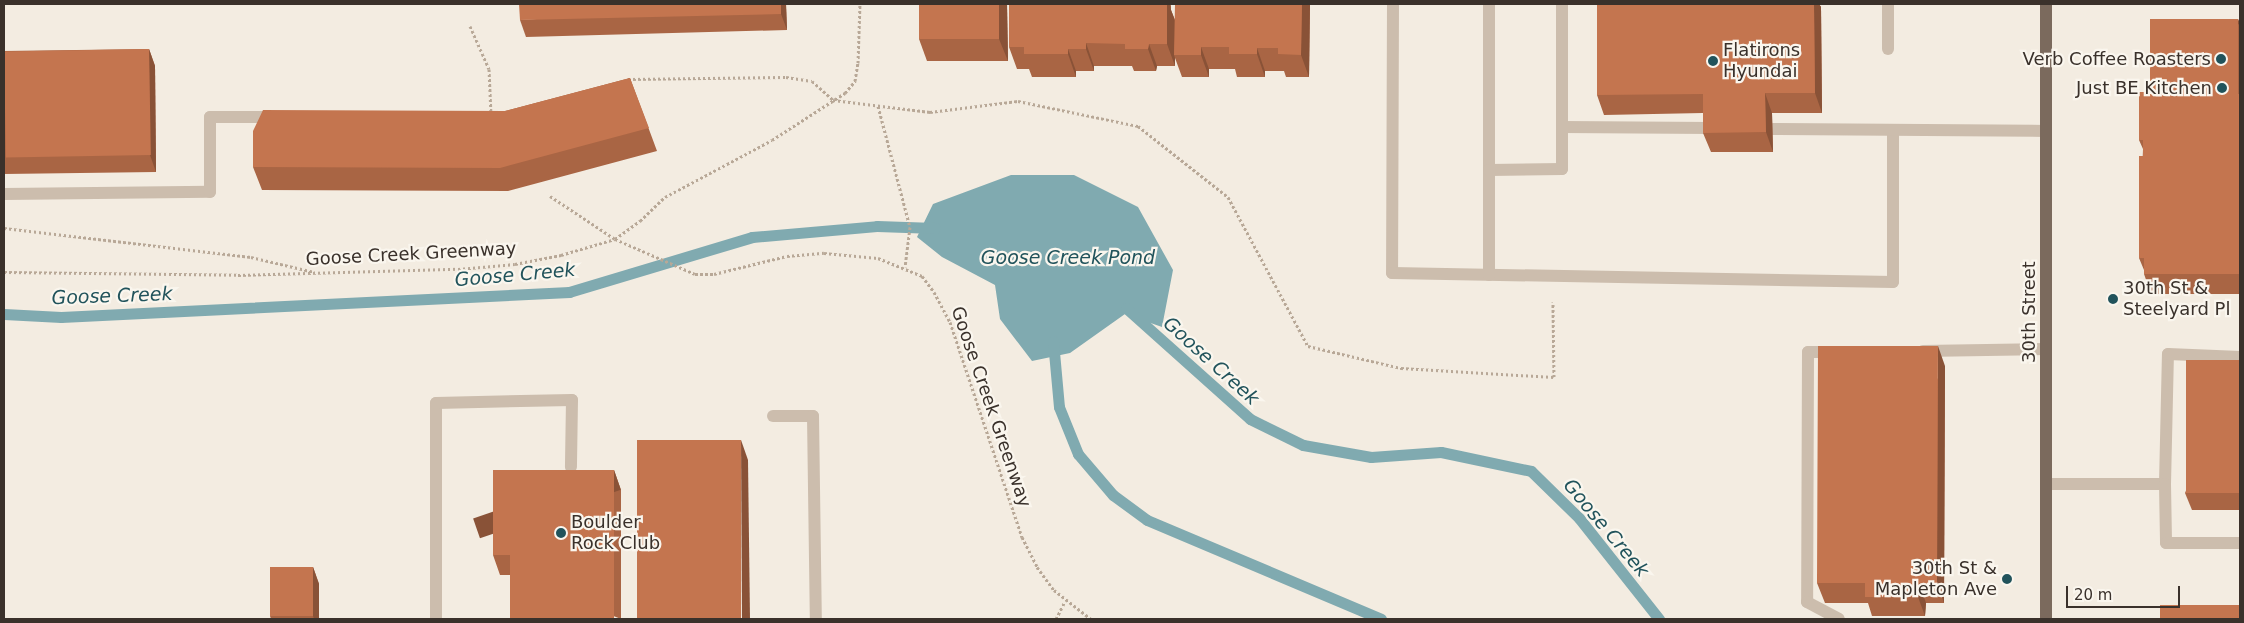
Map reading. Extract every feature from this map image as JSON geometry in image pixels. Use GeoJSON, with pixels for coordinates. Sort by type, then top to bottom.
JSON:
{"type":"FeatureCollection","features":[{"type":"Feature","properties":{"kind":"main road","name":"30th Street"},"geometry":{"type":"LineString","coordinates":[[2046,4],[2046,619]]}},
{"type":"Feature","properties":{"kind":"lane"},"geometry":{"type":"LineString","coordinates":[[1393,4],[1392,273],[1893,282],[1893,130]]}},
{"type":"Feature","properties":{"kind":"lane"},"geometry":{"type":"LineString","coordinates":[[1489,275],[1490,4]]}},
{"type":"Feature","properties":{"kind":"lane"},"geometry":{"type":"LineString","coordinates":[[1490,170],[1562,168],[1562,4]]}},
{"type":"Feature","properties":{"kind":"lane"},"geometry":{"type":"LineString","coordinates":[[1888,4],[1888,49]]}},
{"type":"Feature","properties":{"kind":"lane"},"geometry":{"type":"LineString","coordinates":[[4,194],[210,192],[210,117],[288,117]]}},
{"type":"Feature","properties":{"kind":"lane"},"geometry":{"type":"LineString","coordinates":[[1562,127],[1711,128]]}},
{"type":"Feature","properties":{"kind":"lane"},"geometry":{"type":"LineString","coordinates":[[1773,129],[2046,131]]}},
{"type":"Feature","properties":{"kind":"lane"},"geometry":{"type":"LineString","coordinates":[[1904,351],[2046,349]]}},
{"type":"Feature","properties":{"kind":"lane"},"geometry":{"type":"LineString","coordinates":[[1839,619],[1807,602],[1808,352],[1846,352]]}},
{"type":"Feature","properties":{"kind":"lane"},"geometry":{"type":"LineString","coordinates":[[2240,357],[2168,354],[2166,484],[2166,543],[2240,543]]}},
{"type":"Feature","properties":{"kind":"lane"},"geometry":{"type":"LineString","coordinates":[[436,619],[436,403],[572,400],[571,468]]}},
{"type":"Feature","properties":{"kind":"lane"},"geometry":{"type":"LineString","coordinates":[[773,416],[813,416],[816,619]]}},
{"type":"Feature","properties":{"kind":"lane"},"geometry":{"type":"LineString","coordinates":[[2047,484],[2166,484]]}},
{"type":"Feature","properties":{"kind":"path"},"geometry":{"type":"LineString","coordinates":[[550,196],[615,239],[640,221],[665,197],[772,140],[845,92],[855,81],[860,4]]}},
{"type":"Feature","properties":{"kind":"path"},"geometry":{"type":"LineString","coordinates":[[470,26],[489,69],[491,114],[495,122]]}},
{"type":"Feature","properties":{"kind":"path"},"geometry":{"type":"LineString","coordinates":[[625,79],[786,78],[812,81],[833,100],[930,112],[1018,101],[1138,126],[1228,197],[1308,346],[1401,368],[1554,377],[1553,276]]}},
{"type":"Feature","properties":{"kind":"path"},"geometry":{"type":"LineString","coordinates":[[878,106],[910,227],[905,267]]}},
{"type":"Feature","properties":{"kind":"path"},"geometry":{"type":"LineString","coordinates":[[4,228],[250,257],[319,273]]}},
{"type":"Feature","properties":{"kind":"path","name":"Goose Creek Greenway"},"geometry":{"type":"LineString","coordinates":[[4,272],[319,273],[515,264],[562,255],[615,239],[695,274],[714,274],[788,256],[824,253],[878,258],[905,267],[926,281],[950,322],[1022,537],[1037,567],[1065,601],[1091,619]]}},
{"type":"Feature","properties":{"kind":"path"},"geometry":{"type":"LineString","coordinates":[[1056,619],[1065,601]]}},
{"type":"Feature","properties":{"kind":"water","name":"Goose Creek Pond"},"geometry":{"type":"Polygon","coordinates":[[[1011,175],[1074,175],[1138,207],[1173,270],[1162,327],[1125,314],[1070,353],[1032,361],[1000,319],[995,285],[942,257],[917,237],[933,204],[1011,175]]]}},
{"type":"Feature","properties":{"kind":"building"},"geometry":{"type":"Polygon","coordinates":[[[519,4],[781,4],[781,14],[520,20],[519,4]]]}},
{"type":"Feature","properties":{"kind":"building"},"geometry":{"type":"Polygon","coordinates":[[[919,4],[999,4],[999,39],[919,39],[919,4]]]}},
{"type":"Feature","properties":{"kind":"building"},"geometry":{"type":"Polygon","coordinates":[[[1009,4],[1167,4],[1167,44],[1149,44],[1148,49],[1125,49],[1125,44],[1086,43],[1086,49],[1068,49],[1068,54],[1024,54],[1024,47],[1009,47],[1009,4]]]}},
{"type":"Feature","properties":{"kind":"building"},"geometry":{"type":"Polygon","coordinates":[[[1175,4],[1302,4],[1301,55],[1278,54],[1278,48],[1257,48],[1257,54],[1229,54],[1229,47],[1201,47],[1201,55],[1174,55],[1175,4]]]}},
{"type":"Feature","properties":{"kind":"building","name":"Flatirons Hyundai"},"geometry":{"type":"Polygon","coordinates":[[[1597,4],[1814,4],[1815,93],[1765,93],[1766,132],[1703,133],[1703,94],[1597,95],[1597,4]]]}},
{"type":"Feature","properties":{"kind":"building"},"geometry":{"type":"Polygon","coordinates":[[[2150,19],[2238,19],[2240,274],[2144,274],[2144,258],[2139,258],[2139,156],[2143,156],[2143,140],[2139,140],[2139,92],[2150,92],[2150,19]]]}},
{"type":"Feature","properties":{"kind":"building"},"geometry":{"type":"Polygon","coordinates":[[[149,49],[151,155],[6,158],[4,52],[149,49]]]}},
{"type":"Feature","properties":{"kind":"building"},"geometry":{"type":"Polygon","coordinates":[[[630,78],[649,128],[500,168],[253,167],[253,131],[263,110],[505,111],[630,78]]]}},
{"type":"Feature","properties":{"kind":"building"},"geometry":{"type":"Polygon","coordinates":[[[1818,346],[1938,346],[1937,583],[1919,583],[1918,597],[1865,597],[1865,583],[1817,583],[1818,346]]]}},
{"type":"Feature","properties":{"kind":"building"},"geometry":{"type":"Polygon","coordinates":[[[2186,360],[2240,360],[2240,493],[2186,493],[2186,360]]]}},
{"type":"Feature","properties":{"kind":"building"},"geometry":{"type":"Polygon","coordinates":[[[637,440],[741,440],[741,619],[637,619],[637,440]]]}},
{"type":"Feature","properties":{"kind":"building","name":"Boulder Rock Club"},"geometry":{"type":"Polygon","coordinates":[[[493,470],[614,470],[614,619],[510,619],[510,555],[493,555],[493,470]]]}},
{"type":"Feature","properties":{"kind":"building"},"geometry":{"type":"Polygon","coordinates":[[[270,567],[313,567],[313,616],[270,616],[270,567]]]}},
{"type":"Feature","properties":{"kind":"building"},"geometry":{"type":"Polygon","coordinates":[[[2160,605],[2240,605],[2240,619],[2160,619],[2160,605]]]}},
{"type":"Feature","properties":{"kind":"waterway","name":"Goose Creek"},"geometry":{"type":"LineString","coordinates":[[4,314],[61,317],[569,292],[752,237],[877,226],[935,228]]}},
{"type":"Feature","properties":{"kind":"waterway","name":"Goose Creek"},"geometry":{"type":"LineString","coordinates":[[1126,308],[1250,419],[1303,445],[1371,457],[1441,452],[1531,471],[1579,518],[1659,619]]}},
{"type":"Feature","properties":{"kind":"waterway","name":"Goose Creek"},"geometry":{"type":"LineString","coordinates":[[1053,341],[1059,407],[1078,454],[1113,495],[1147,520],[1381,619]]}},
{"type":"Feature","properties":{"kind":"place","name":"Verb Coffee Roasters"},"geometry":{"type":"Point","coordinates":[2221,59]}},
{"type":"Feature","properties":{"kind":"place","name":"Flatirons Hyundai"},"geometry":{"type":"Point","coordinates":[1713,61]}},
{"type":"Feature","properties":{"kind":"place","name":"Just BE Kitchen"},"geometry":{"type":"Point","coordinates":[2222,88]}},
{"type":"Feature","properties":{"kind":"place","name":"30th St & Steelyard Pl"},"geometry":{"type":"Point","coordinates":[2113,299]}},
{"type":"Feature","properties":{"kind":"place","name":"Boulder Rock Club"},"geometry":{"type":"Point","coordinates":[561,533]}},
{"type":"Feature","properties":{"kind":"place","name":"30th St & Mapleton Ave"},"geometry":{"type":"Point","coordinates":[2007,579]}}]}
